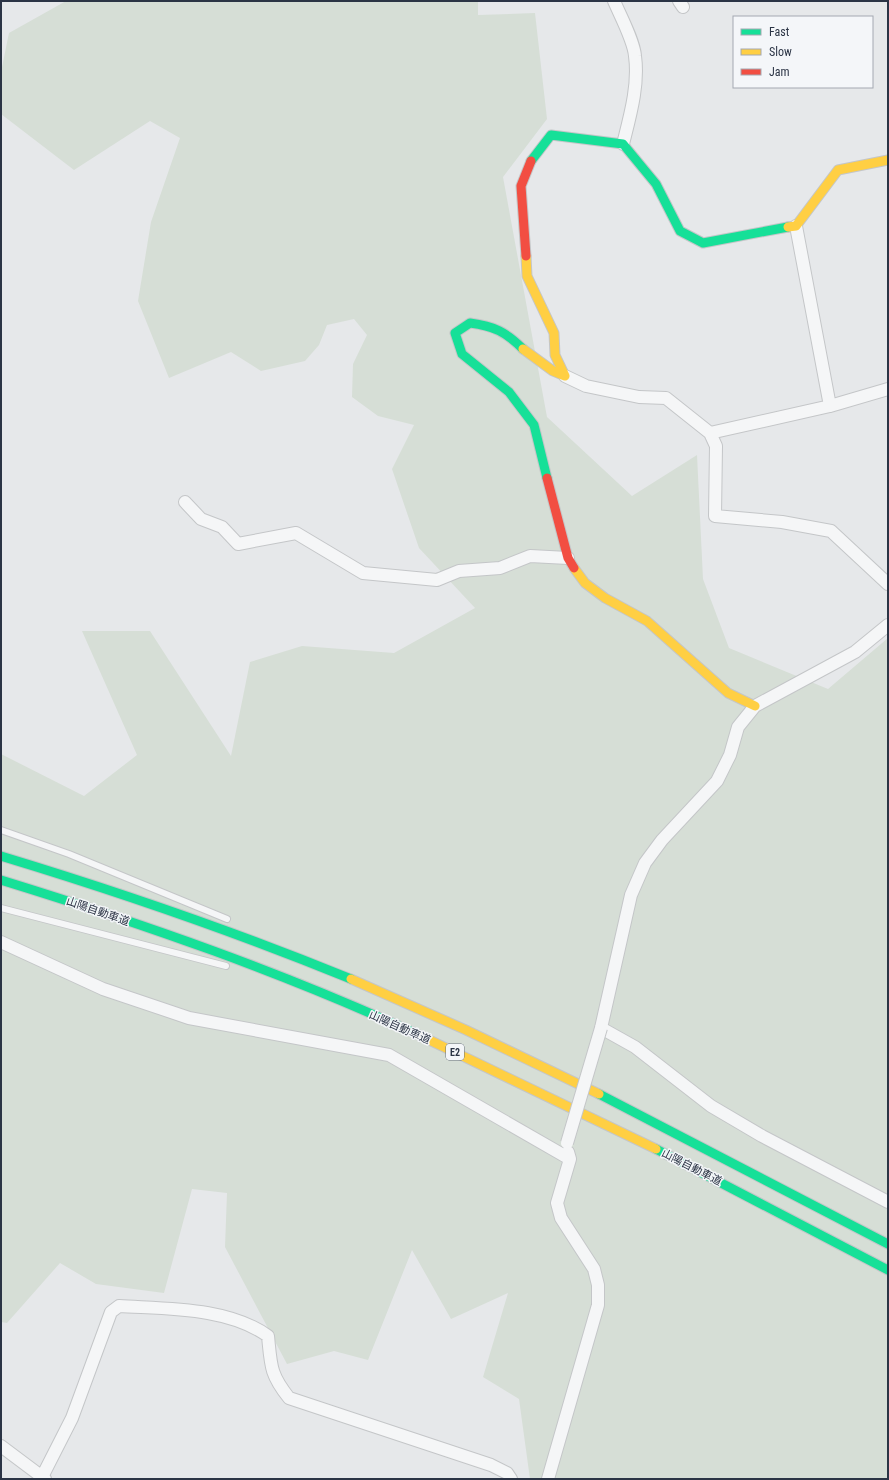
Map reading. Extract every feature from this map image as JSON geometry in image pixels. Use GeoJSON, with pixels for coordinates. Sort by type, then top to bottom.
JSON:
{"type":"FeatureCollection","features":[{"type":"Feature","properties":{"kind":"main road"},"geometry":{"type":"LineString","coordinates":[[565,376],[555,355],[554,334],[527,276],[521,186],[531,161],[551,135],[623,144],[656,184],[680,231],[703,243],[796,226],[838,170],[888,160]]}},
{"type":"Feature","properties":{"kind":"main road"},"geometry":{"type":"LineString","coordinates":[[565,376],[553,371],[526,352],[509,334],[488,324],[470,323],[455,333],[456,343],[462,354],[509,392],[534,425],[568,558],[585,583],[605,598],[647,621],[715,683],[728,693],[755,706]]}},
{"type":"Feature","properties":{"kind":"main road","name":"山陽自動車道"},"geometry":{"type":"LineString","coordinates":[[1,856],[89,881],[243,936],[404,1002],[593,1091],[888,1244]]}},
{"type":"Feature","properties":{"kind":"main road","name":"山陽自動車道"},"geometry":{"type":"LineString","coordinates":[[1,880],[82,904],[237,959],[396,1024],[587,1114],[759,1201],[888,1270]]}},
{"type":"Feature","properties":{"kind":"street"},"geometry":{"type":"LineString","coordinates":[[614,1],[635,54],[632,107],[623,144]]}},
{"type":"Feature","properties":{"kind":"street"},"geometry":{"type":"LineString","coordinates":[[796,226],[830,406]]}},
{"type":"Feature","properties":{"kind":"street"},"geometry":{"type":"LineString","coordinates":[[565,376],[586,386],[632,396],[666,398],[710,433],[716,446],[715,516],[782,522],[832,531],[888,584]]}},
{"type":"Feature","properties":{"kind":"street"},"geometry":{"type":"LineString","coordinates":[[710,433],[830,406],[888,389]]}},
{"type":"Feature","properties":{"kind":"street"},"geometry":{"type":"LineString","coordinates":[[185,502],[201,519],[222,527],[238,544],[296,533],[363,573],[437,580],[459,571],[500,568],[530,556],[568,558]]}},
{"type":"Feature","properties":{"kind":"street"},"geometry":{"type":"LineString","coordinates":[[548,1479],[598,1305],[598,1285],[594,1269],[561,1218],[557,1203],[570,1159],[567,1143],[601,1028],[631,895],[645,863],[662,840],[717,781],[730,755],[738,727],[755,706],[855,652],[888,625]]}},
{"type":"Feature","properties":{"kind":"street"},"geometry":{"type":"LineString","coordinates":[[1,942],[103,988],[189,1018],[389,1055],[570,1159]]}},
{"type":"Feature","properties":{"kind":"street"},"geometry":{"type":"LineString","coordinates":[[601,1028],[640,1051],[711,1106],[762,1136],[888,1202]]}},
{"type":"Feature","properties":{"kind":"street"},"geometry":{"type":"LineString","coordinates":[[1,1446],[44,1478],[72,1418],[111,1312],[119,1306],[203,1311],[255,1326],[268,1336],[271,1368],[277,1383],[289,1398],[491,1465],[507,1473],[511,1479]]}},
{"type":"Feature","properties":{"kind":"lane"},"geometry":{"type":"LineString","coordinates":[[1,830],[83,860],[234,922]]}},
{"type":"Feature","properties":{"kind":"lane"},"geometry":{"type":"LineString","coordinates":[[1,908],[231,968]]}},
{"type":"Feature","properties":{"kind":"lane"},"geometry":{"type":"LineString","coordinates":[[275,942],[343,976]]}},
{"type":"Feature","properties":{"kind":"lane"},"geometry":{"type":"LineString","coordinates":[[291,988],[396,1024]]}},
{"type":"Feature","properties":{"kind":"shaded area"},"geometry":{"type":"Polygon","coordinates":[[[66,1],[478,1],[478,15],[535,13],[547,119],[503,177],[547,417],[632,496],[697,455],[703,579],[729,648],[828,689],[888,638],[888,1479],[530,1479],[519,1399],[483,1377],[508,1293],[451,1319],[412,1250],[368,1360],[334,1351],[287,1364],[225,1247],[227,1193],[192,1189],[164,1293],[96,1284],[60,1263],[7,1323],[1,1322],[1,754],[84,796],[137,755],[82,631],[150,631],[231,756],[250,662],[302,646],[394,653],[475,608],[419,548],[392,469],[414,425],[378,416],[352,397],[353,364],[367,335],[354,319],[327,325],[319,345],[305,361],[261,371],[231,352],[169,378],[138,301],[151,222],[180,138],[150,121],[74,170],[1,114],[1,72],[9,33],[66,1]]]}},
{"type":"Feature","properties":{"kind":"traffic: fast"},"geometry":{"type":"LineString","coordinates":[[531,161],[551,135],[623,144],[656,184],[680,231],[703,243],[788,227]]}},
{"type":"Feature","properties":{"kind":"traffic: fast"},"geometry":{"type":"LineString","coordinates":[[523,349],[505,334],[486,326],[470,323],[455,333],[462,354],[509,392],[534,425],[547,478]]}},
{"type":"Feature","properties":{"kind":"traffic: fast"},"geometry":{"type":"LineString","coordinates":[[1,856],[178,913],[351,979]]}},
{"type":"Feature","properties":{"kind":"traffic: fast"},"geometry":{"type":"LineString","coordinates":[[1,880],[108,914],[214,951],[318,991],[421,1036]]}},
{"type":"Feature","properties":{"kind":"traffic: fast"},"geometry":{"type":"LineString","coordinates":[[599,1094],[888,1244]]}},
{"type":"Feature","properties":{"kind":"traffic: fast"},"geometry":{"type":"LineString","coordinates":[[656,1149],[888,1270]]}},
{"type":"Feature","properties":{"kind":"traffic: slow"},"geometry":{"type":"LineString","coordinates":[[788,227],[796,226],[838,170],[888,160]]}},
{"type":"Feature","properties":{"kind":"traffic: slow"},"geometry":{"type":"LineString","coordinates":[[523,349],[553,371],[565,376],[555,355],[554,333],[527,276],[526,256]]}},
{"type":"Feature","properties":{"kind":"traffic: slow"},"geometry":{"type":"LineString","coordinates":[[574,568],[585,583],[605,598],[647,621],[728,693],[755,706]]}},
{"type":"Feature","properties":{"kind":"traffic: slow"},"geometry":{"type":"LineString","coordinates":[[351,979],[466,1030],[599,1094]]}},
{"type":"Feature","properties":{"kind":"traffic: slow"},"geometry":{"type":"LineString","coordinates":[[421,1036],[656,1149]]}},
{"type":"Feature","properties":{"kind":"traffic: jam"},"geometry":{"type":"LineString","coordinates":[[526,256],[521,186],[531,161]]}},
{"type":"Feature","properties":{"kind":"traffic: jam"},"geometry":{"type":"LineString","coordinates":[[547,478],[568,558],[574,568]]}}]}
